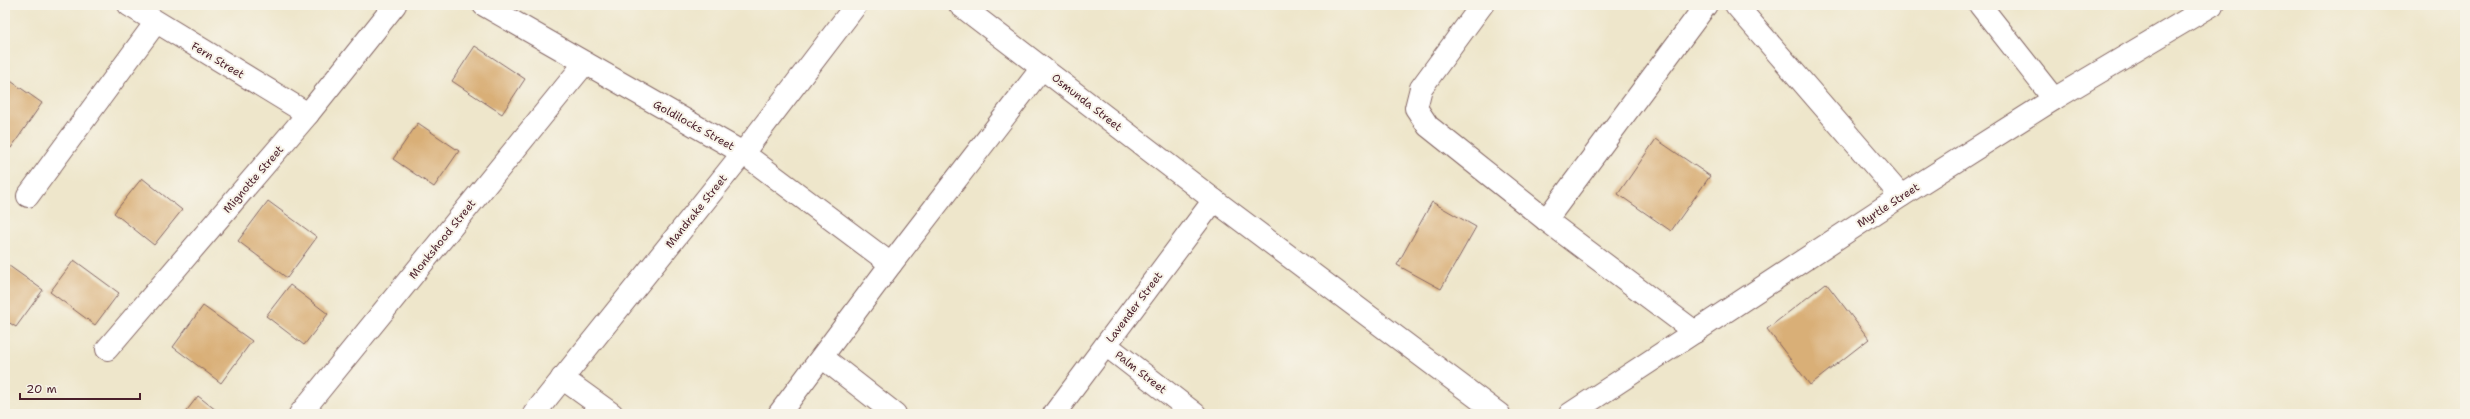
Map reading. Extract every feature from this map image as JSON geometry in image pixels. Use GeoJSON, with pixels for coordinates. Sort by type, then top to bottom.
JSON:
{"type":"FeatureCollection","features":[{"type":"Feature","properties":{"kind":"street","name":"Fern Street"},"geometry":{"type":"LineString","coordinates":[[129,5],[308,114]]}},
{"type":"Feature","properties":{"kind":"street","name":"Mignotte Street"},"geometry":{"type":"LineString","coordinates":[[107,349],[308,114],[395,5]]}},
{"type":"Feature","properties":{"kind":"street","name":"Goldilocks Street"},"geometry":{"type":"LineString","coordinates":[[484,5],[743,153],[891,264]]}},
{"type":"Feature","properties":{"kind":"street","name":"Osmunda Street"},"geometry":{"type":"LineString","coordinates":[[960,5],[1214,200],[1499,414]]}},
{"type":"Feature","properties":{"kind":"street"},"geometry":{"type":"LineString","coordinates":[[1482,5],[1421,88],[1416,108],[1428,126],[1546,220],[1695,332]]}},
{"type":"Feature","properties":{"kind":"street"},"geometry":{"type":"LineString","coordinates":[[1546,220],[1706,5]]}},
{"type":"Feature","properties":{"kind":"street"},"geometry":{"type":"LineString","coordinates":[[1736,5],[1901,196]]}},
{"type":"Feature","properties":{"kind":"street"},"geometry":{"type":"LineString","coordinates":[[1980,5],[2054,99]]}},
{"type":"Feature","properties":{"kind":"street","name":"Mandrake Street"},"geometry":{"type":"LineString","coordinates":[[534,414],[743,153],[850,7]]}},
{"type":"Feature","properties":{"kind":"street","name":"Myrtle Street"},"geometry":{"type":"LineString","coordinates":[[1570,414],[1901,196],[2054,99],[2207,7]]}},
{"type":"Feature","properties":{"kind":"street"},"geometry":{"type":"LineString","coordinates":[[28,196],[156,22]]}},
{"type":"Feature","properties":{"kind":"street","name":"Monkshood Street"},"geometry":{"type":"LineString","coordinates":[[300,414],[584,63]]}},
{"type":"Feature","properties":{"kind":"street"},"geometry":{"type":"LineString","coordinates":[[779,414],[891,264],[1042,68]]}},
{"type":"Feature","properties":{"kind":"street","name":"Lavender Street"},"geometry":{"type":"LineString","coordinates":[[1054,414],[1214,200]]}},
{"type":"Feature","properties":{"kind":"street","name":"Palm Street"},"geometry":{"type":"LineString","coordinates":[[1106,345],[1195,414]]}},
{"type":"Feature","properties":{"kind":"street"},"geometry":{"type":"LineString","coordinates":[[822,357],[895,414]]}},
{"type":"Feature","properties":{"kind":"street"},"geometry":{"type":"LineString","coordinates":[[562,378],[612,414]]}},
{"type":"Feature","properties":{"kind":"building"},"geometry":{"type":"Polygon","coordinates":[[[475,46],[525,79],[502,114],[452,81],[475,46]]]}},
{"type":"Feature","properties":{"kind":"building"},"geometry":{"type":"Polygon","coordinates":[[[5,77],[42,103],[11,148],[5,144],[5,77]]]}},
{"type":"Feature","properties":{"kind":"building"},"geometry":{"type":"Polygon","coordinates":[[[418,123],[459,151],[434,187],[393,159],[418,123]]]}},
{"type":"Feature","properties":{"kind":"building"},"geometry":{"type":"Polygon","coordinates":[[[1656,139],[1710,176],[1671,231],[1618,194],[1656,139]]]}},
{"type":"Feature","properties":{"kind":"building"},"geometry":{"type":"Polygon","coordinates":[[[142,178],[182,210],[154,245],[114,213],[142,178]]]}},
{"type":"Feature","properties":{"kind":"building"},"geometry":{"type":"Polygon","coordinates":[[[268,201],[317,237],[287,278],[238,241],[268,201]]]}},
{"type":"Feature","properties":{"kind":"building"},"geometry":{"type":"Polygon","coordinates":[[[1432,202],[1476,227],[1441,289],[1397,265],[1432,202]]]}},
{"type":"Feature","properties":{"kind":"building"},"geometry":{"type":"Polygon","coordinates":[[[74,260],[119,293],[95,325],[50,292],[74,260]]]}},
{"type":"Feature","properties":{"kind":"building"},"geometry":{"type":"Polygon","coordinates":[[[5,263],[43,290],[16,327],[5,320],[5,263]]]}},
{"type":"Feature","properties":{"kind":"building"},"geometry":{"type":"Polygon","coordinates":[[[1826,283],[1869,339],[1810,385],[1767,329],[1826,283]]]}},
{"type":"Feature","properties":{"kind":"building"},"geometry":{"type":"Polygon","coordinates":[[[290,285],[328,314],[304,345],[266,316],[290,285]]]}},
{"type":"Feature","properties":{"kind":"building"},"geometry":{"type":"Polygon","coordinates":[[[203,306],[252,341],[221,383],[173,347],[203,306]]]}},
{"type":"Feature","properties":{"kind":"building"},"geometry":{"type":"Polygon","coordinates":[[[198,396],[221,414],[184,414],[198,396]]]}}]}
